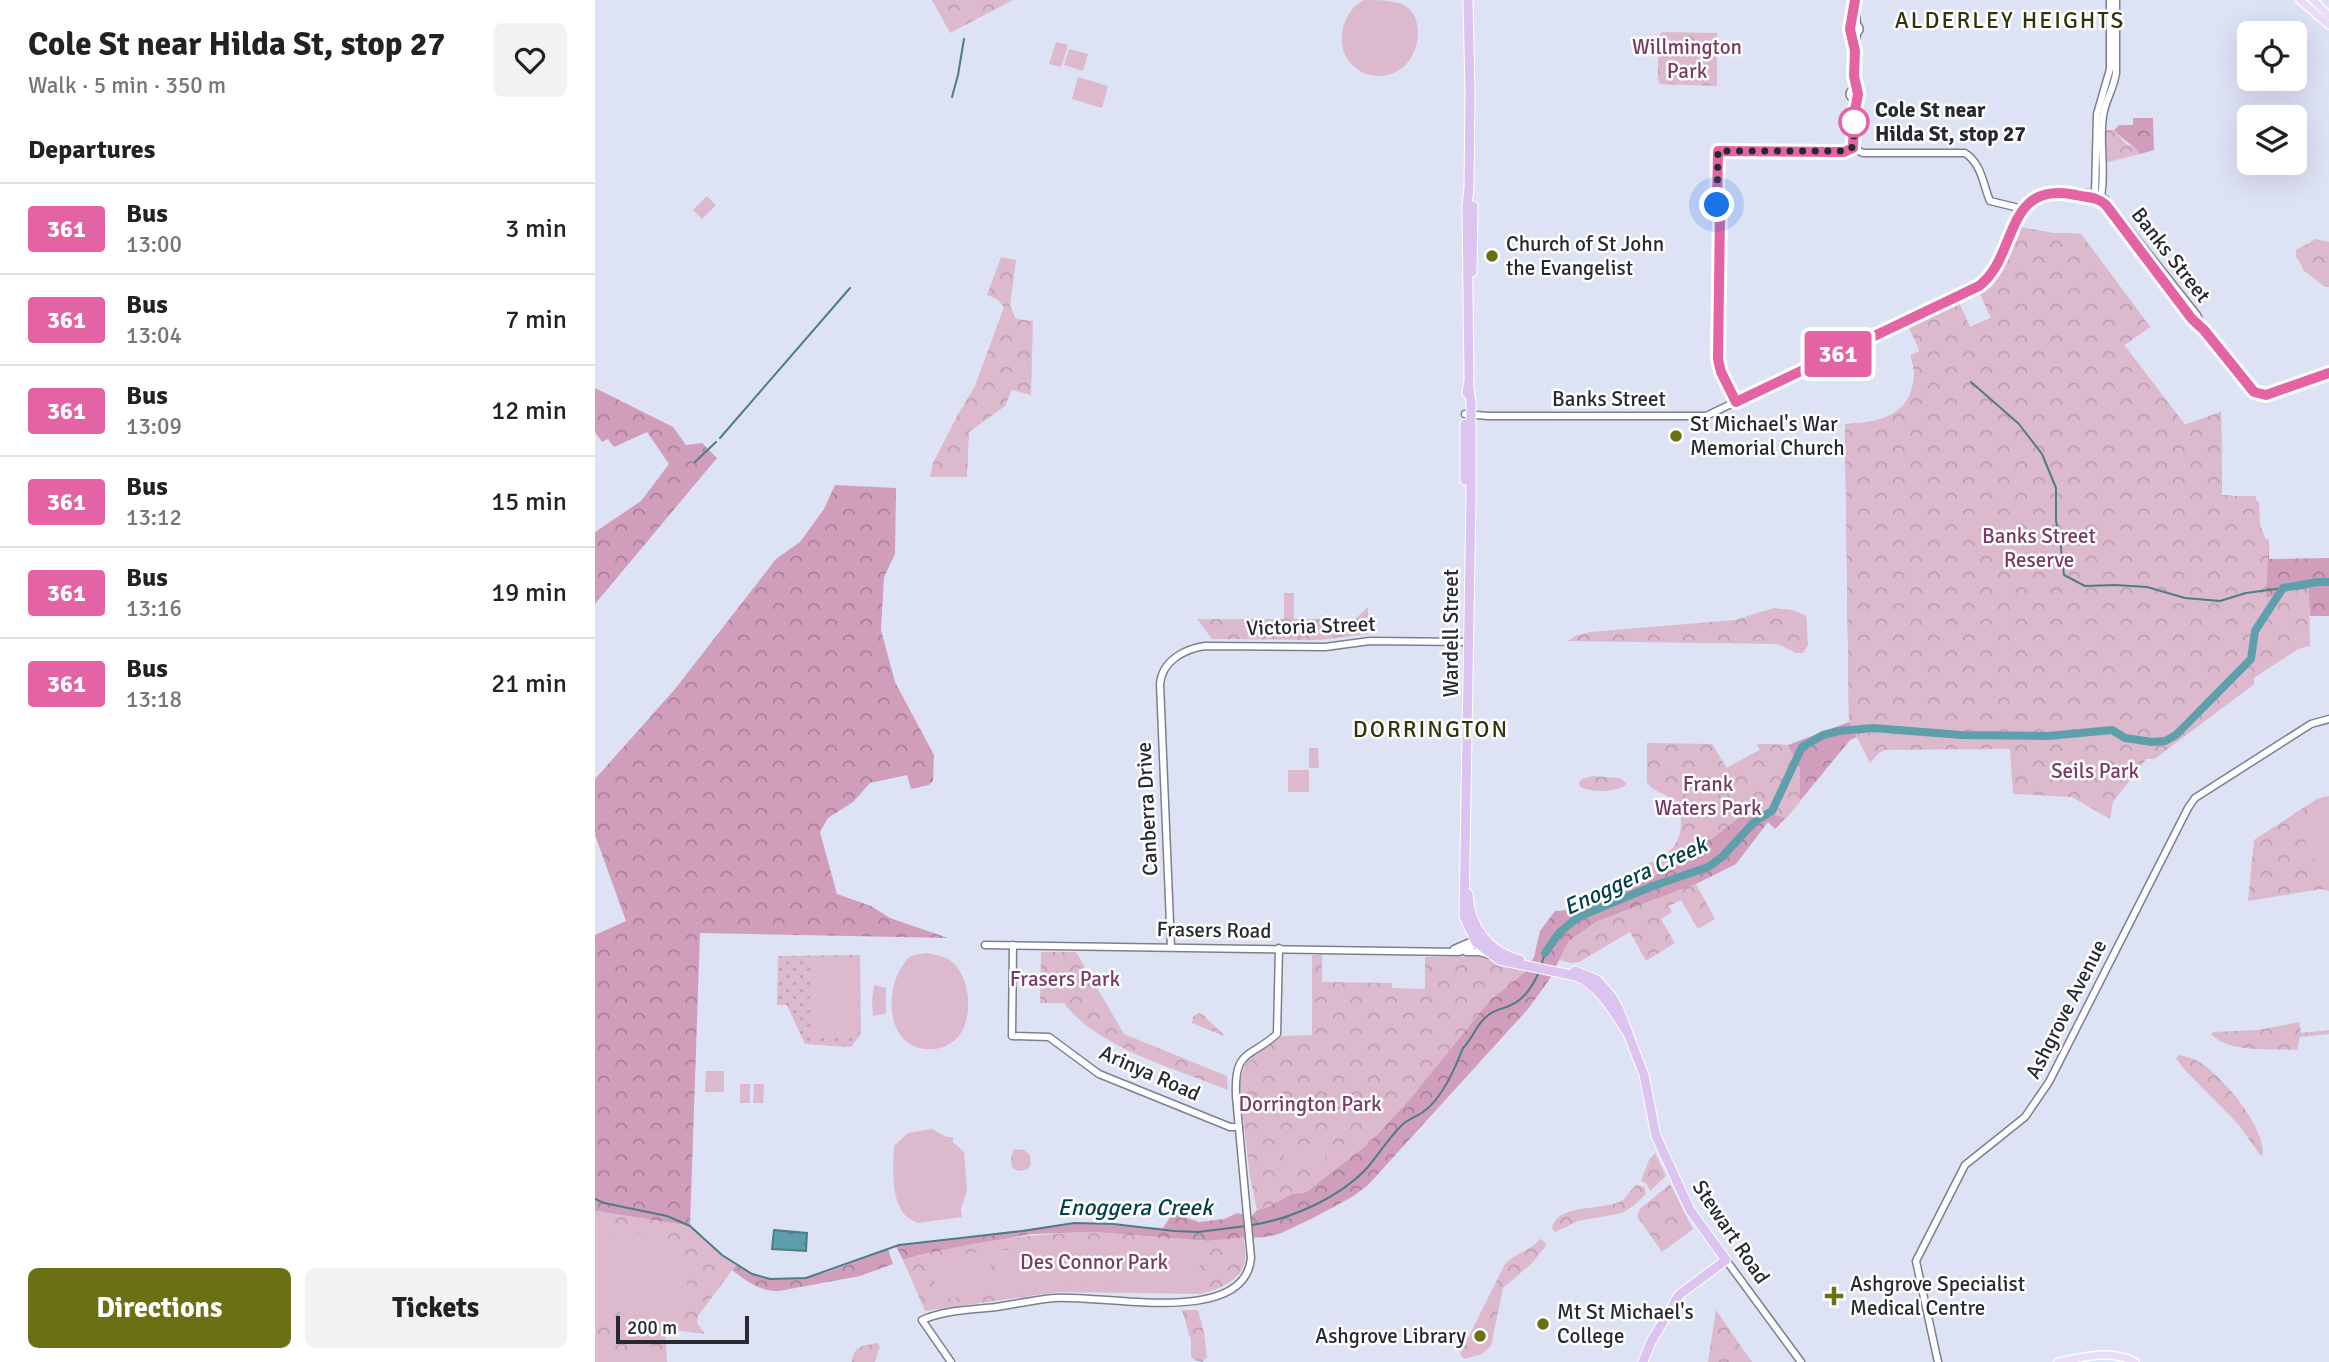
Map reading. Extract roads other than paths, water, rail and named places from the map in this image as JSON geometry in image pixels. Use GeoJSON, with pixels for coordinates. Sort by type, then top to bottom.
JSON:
{"type":"FeatureCollection","features":[{"type":"Feature","properties":{"kind":"highway","name":"Wardell Street"},"geometry":{"type":"LineString","coordinates":[[1471,0],[1469,187],[1473,205],[1474,247],[1469,290],[1469,387],[1464,470],[1469,517],[1463,904],[1467,926],[1478,940]]}},
{"type":"Feature","properties":{"kind":"highway","name":"Wardell Street"},"geometry":{"type":"LineString","coordinates":[[1465,876],[1478,940]]}},
{"type":"Feature","properties":{"kind":"highway","name":"Stewart Road"},"geometry":{"type":"LineString","coordinates":[[1478,940],[1492,956],[1506,962],[1557,970],[1582,979],[1606,993],[1627,1032],[1646,1080],[1656,1136],[1690,1210],[1726,1260]]}},
{"type":"Feature","properties":{"kind":"highway","name":"Stewart Road"},"geometry":{"type":"LineString","coordinates":[[1478,940],[1523,964]]}},
{"type":"Feature","properties":{"kind":"highway"},"geometry":{"type":"LineString","coordinates":[[1643,1362],[1651,1342],[1679,1295],[1726,1260]]}},
{"type":"Feature","properties":{"kind":"main road"},"geometry":{"type":"LineString","coordinates":[[2300,0],[2329,25]]}},
{"type":"Feature","properties":{"kind":"main road"},"geometry":{"type":"LineString","coordinates":[[2313,0],[2329,16]]}},
{"type":"Feature","properties":{"kind":"main road"},"geometry":{"type":"LineString","coordinates":[[2058,1362],[2107,1354],[2122,1356],[2135,1362]]}},
{"type":"Feature","properties":{"kind":"street"},"geometry":{"type":"LineString","coordinates":[[1853,148],[1855,0]]}},
{"type":"Feature","properties":{"kind":"street"},"geometry":{"type":"LineString","coordinates":[[2099,179],[2097,114],[2110,69],[2110,0]]}},
{"type":"Feature","properties":{"kind":"street"},"geometry":{"type":"LineString","coordinates":[[1853,148],[1863,153],[1965,153],[1972,157],[1980,172],[1990,201],[2023,209],[2032,200],[2044,195],[2070,193],[2097,196],[2103,117],[2115,85],[2116,0]]}},
{"type":"Feature","properties":{"kind":"street"},"geometry":{"type":"LineString","coordinates":[[1736,402],[1721,372],[1718,359],[1718,151],[1844,152],[1853,148]]}},
{"type":"Feature","properties":{"kind":"street","name":"Banks Street"},"geometry":{"type":"LineString","coordinates":[[2097,196],[2109,203],[2197,315],[2204,330],[2249,387],[2260,395],[2266,395],[2329,373]]}},
{"type":"Feature","properties":{"kind":"street","name":"Banks Street"},"geometry":{"type":"LineString","coordinates":[[1468,416],[1699,417],[1712,413],[1979,286],[1993,271],[2023,209]]}},
{"type":"Feature","properties":{"kind":"street","name":"Victoria Street"},"geometry":{"type":"LineString","coordinates":[[1164,670],[1178,655],[1205,646],[1325,647],[1370,641],[1468,642]]}},
{"type":"Feature","properties":{"kind":"street","name":"Canberra Drive"},"geometry":{"type":"LineString","coordinates":[[1164,670],[1160,680],[1160,712],[1171,947]]}},
{"type":"Feature","properties":{"kind":"street","name":"Ashgrove Avenue"},"geometry":{"type":"LineString","coordinates":[[1938,1362],[1916,1261],[1965,1166],[2025,1117],[2049,1082],[2192,802],[2311,724],[2329,719]]}},
{"type":"Feature","properties":{"kind":"street"},"geometry":{"type":"LineString","coordinates":[[1456,950],[1465,942],[1467,926]]}},
{"type":"Feature","properties":{"kind":"street","name":"Frasers Road"},"geometry":{"type":"LineString","coordinates":[[985,945],[1468,950],[1478,940]]}},
{"type":"Feature","properties":{"kind":"street","name":"Arinya Road"},"geometry":{"type":"LineString","coordinates":[[1013,945],[1012,1036],[1049,1037],[1099,1074],[1230,1127],[1239,1127]]}},
{"type":"Feature","properties":{"kind":"street"},"geometry":{"type":"LineString","coordinates":[[951,1362],[922,1320],[943,1313],[1056,1298],[1178,1302],[1210,1299],[1241,1283],[1250,1268],[1250,1241],[1235,1085],[1243,1056],[1275,1037],[1278,1031],[1279,948]]}},
{"type":"Feature","properties":{"kind":"street"},"geometry":{"type":"LineString","coordinates":[[1456,950],[1492,956]]}},
{"type":"Feature","properties":{"kind":"street","name":"Stewart Road"},"geometry":{"type":"LineString","coordinates":[[1726,1260],[1801,1362]]}},
{"type":"Feature","properties":{"kind":"water"},"geometry":{"type":"Polygon","coordinates":[[[774,1230],[807,1233],[806,1251],[772,1249],[774,1230]]]}},
{"type":"Feature","properties":{"kind":"waterway"},"geometry":{"type":"LineString","coordinates":[[952,97],[964,39]]}},
{"type":"Feature","properties":{"kind":"waterway"},"geometry":{"type":"LineString","coordinates":[[720,438],[850,288]]}},
{"type":"Feature","properties":{"kind":"waterway"},"geometry":{"type":"LineString","coordinates":[[1971,382],[2019,424],[2042,454],[2056,488],[2056,521],[2064,575],[2085,586],[2147,587],[2185,598],[2220,601],[2246,593],[2283,588]]}},
{"type":"Feature","properties":{"kind":"waterway"},"geometry":{"type":"LineString","coordinates":[[695,462],[716,442]]}},
{"type":"Feature","properties":{"kind":"waterway","name":"Enoggera Creek"},"geometry":{"type":"LineString","coordinates":[[1545,953],[1559,933],[1578,917],[1708,867],[1722,857],[1755,821],[1772,811],[1802,747],[1823,735],[1873,728],[1961,735],[2048,736],[2112,730],[2125,738],[2165,741],[2176,735],[2251,659],[2255,631],[2283,588],[2329,582]]}},
{"type":"Feature","properties":{"kind":"waterway","name":"Enoggera Creek"},"geometry":{"type":"LineString","coordinates":[[1541,966],[1545,953]]}},
{"type":"Feature","properties":{"kind":"waterway","name":"Enoggera Creek"},"geometry":{"type":"LineString","coordinates":[[1252,1225],[1314,1206],[1356,1179],[1401,1126],[1423,1112],[1436,1099],[1447,1083],[1463,1048],[1482,1021],[1493,1012],[1524,996],[1539,972]]}},
{"type":"Feature","properties":{"kind":"waterway","name":"Enoggera Creek"},"geometry":{"type":"LineString","coordinates":[[595,1199],[667,1216],[690,1226],[722,1255],[752,1274],[770,1279],[806,1278],[899,1245],[1074,1223],[1198,1232],[1246,1226]]}},
{"type":"Feature","properties":{"kind":"place","name":"Cole St near Hilda St, stop 27"},"geometry":{"type":"Point","coordinates":[1854,122]}},
{"type":"Feature","properties":{"kind":"place","name":"Church of St John the Evangelist"},"geometry":{"type":"Point","coordinates":[1492,256]}},
{"type":"Feature","properties":{"kind":"place","name":"St Michael's War Memorial Church"},"geometry":{"type":"Point","coordinates":[1676,436]}},
{"type":"Feature","properties":{"kind":"place","name":"Ashgrove Specialist Medical Centre"},"geometry":{"type":"Point","coordinates":[1834,1296]}},
{"type":"Feature","properties":{"kind":"place","name":"Mt St Michael's College"},"geometry":{"type":"Point","coordinates":[1543,1324]}},
{"type":"Feature","properties":{"kind":"place","name":"Ashgrove Library"},"geometry":{"type":"Point","coordinates":[1480,1336]}},
{"type":"Feature","properties":{"kind":"district","name":"ALDERLEY HEIGHTS"},"geometry":{"type":"Point","coordinates":[2010,20]}},
{"type":"Feature","properties":{"kind":"district","name":"DORRINGTON"},"geometry":{"type":"Point","coordinates":[1431,729]}},
{"type":"Feature","properties":{"kind":"park label","name":"Willmington Park"},"geometry":{"type":"Point","coordinates":[1687,59]}},
{"type":"Feature","properties":{"kind":"park label","name":"Banks Street Reserve"},"geometry":{"type":"Point","coordinates":[2039,548]}},
{"type":"Feature","properties":{"kind":"park label","name":"Seils Park"},"geometry":{"type":"Point","coordinates":[2095,771]}},
{"type":"Feature","properties":{"kind":"park label","name":"Frank Waters Park"},"geometry":{"type":"Point","coordinates":[1708,796]}},
{"type":"Feature","properties":{"kind":"park label","name":"Frasers Park"},"geometry":{"type":"Point","coordinates":[1065,979]}},
{"type":"Feature","properties":{"kind":"park label","name":"Dorrington Park"},"geometry":{"type":"Point","coordinates":[1310,1104]}},
{"type":"Feature","properties":{"kind":"park label","name":"Des Connor Park"},"geometry":{"type":"Point","coordinates":[1094,1262]}}]}
